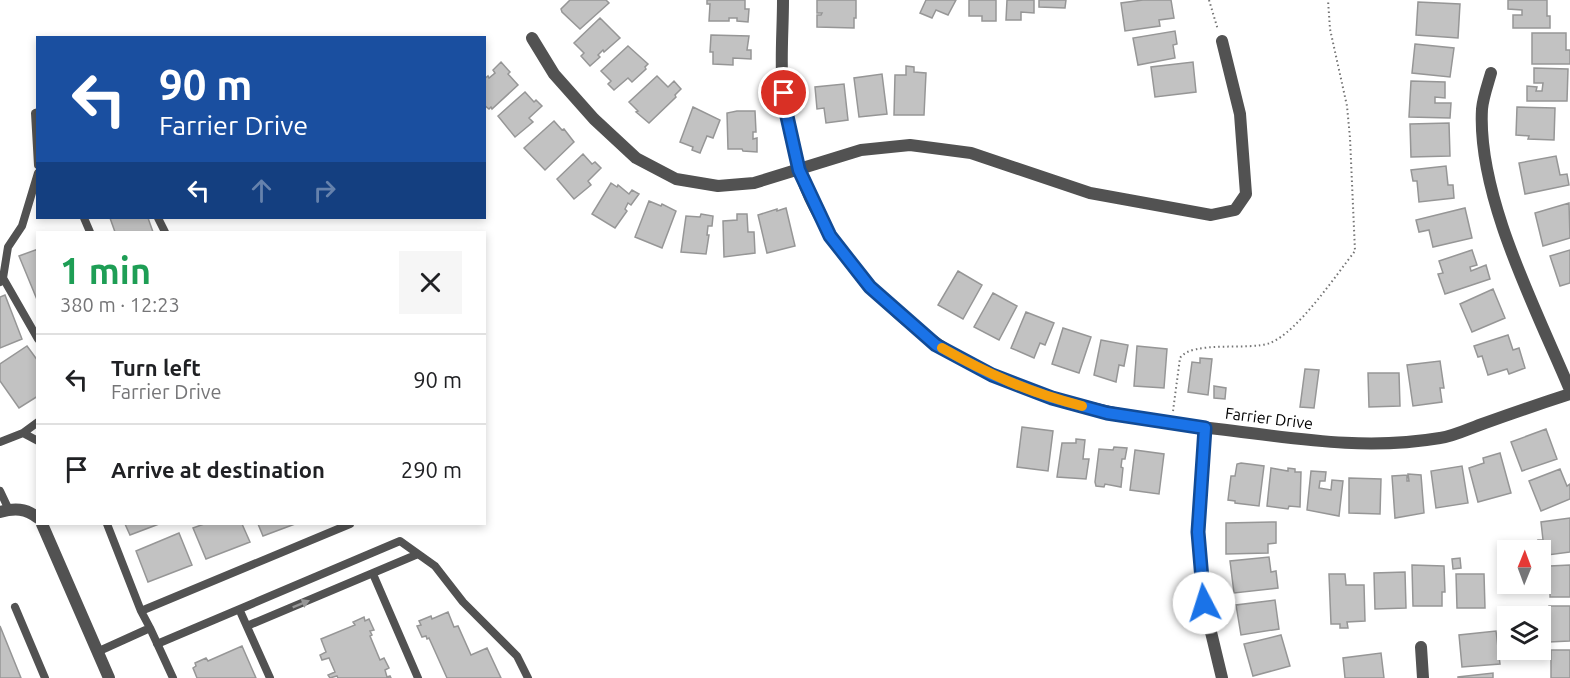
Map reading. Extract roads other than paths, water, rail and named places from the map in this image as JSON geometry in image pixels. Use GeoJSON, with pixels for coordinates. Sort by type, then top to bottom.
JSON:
{"type":"FeatureCollection","features":[{"type":"Feature","properties":{"kind":"street","name":"Farrier Drive"},"geometry":{"type":"LineString","coordinates":[[783,0],[782,73],[786,112],[799,170],[830,236],[870,287],[936,345],[992,375],[1052,398],[1107,413],[1205,428],[1351,444],[1398,444],[1444,438],[1570,392]]}},
{"type":"Feature","properties":{"kind":"street"},"geometry":{"type":"LineString","coordinates":[[532,38],[554,74],[594,119],[636,158],[676,179],[717,186],[754,183],[861,150],[910,145],[971,153],[1090,193],[1211,215],[1235,210],[1246,194],[1240,114],[1222,41]]}},
{"type":"Feature","properties":{"kind":"street"},"geometry":{"type":"LineString","coordinates":[[1491,73],[1482,107],[1484,158],[1506,236],[1570,392]]}},
{"type":"Feature","properties":{"kind":"street"},"geometry":{"type":"LineString","coordinates":[[1205,428],[1198,532],[1204,603],[1222,678]]}},
{"type":"Feature","properties":{"kind":"street"},"geometry":{"type":"LineString","coordinates":[[4,511],[33,514]]}},
{"type":"Feature","properties":{"kind":"street"},"geometry":{"type":"LineString","coordinates":[[42,525],[109,678]]}},
{"type":"Feature","properties":{"kind":"street"},"geometry":{"type":"LineString","coordinates":[[1421,647],[1423,678]]}},
{"type":"Feature","properties":{"kind":"lane"},"geometry":{"type":"LineString","coordinates":[[36,113],[36,130]]}},
{"type":"Feature","properties":{"kind":"lane"},"geometry":{"type":"LineString","coordinates":[[36,180],[22,226],[8,247],[1,280],[36,336]]}},
{"type":"Feature","properties":{"kind":"lane"},"geometry":{"type":"LineString","coordinates":[[27,210],[36,208]]}},
{"type":"Feature","properties":{"kind":"lane"},"geometry":{"type":"LineString","coordinates":[[0,442],[23,433],[36,423]]}},
{"type":"Feature","properties":{"kind":"lane"},"geometry":{"type":"LineString","coordinates":[[23,433],[36,440]]}},
{"type":"Feature","properties":{"kind":"lane"},"geometry":{"type":"LineString","coordinates":[[0,491],[4,511]]}},
{"type":"Feature","properties":{"kind":"lane"},"geometry":{"type":"LineString","coordinates":[[106,525],[141,611],[172,678]]}},
{"type":"Feature","properties":{"kind":"lane"},"geometry":{"type":"LineString","coordinates":[[141,611],[348,525]]}},
{"type":"Feature","properties":{"kind":"lane"},"geometry":{"type":"LineString","coordinates":[[157,644],[242,610],[400,541],[435,566],[463,602],[517,656],[528,678]]}},
{"type":"Feature","properties":{"kind":"lane"},"geometry":{"type":"LineString","coordinates":[[247,626],[418,554]]}},
{"type":"Feature","properties":{"kind":"lane"},"geometry":{"type":"LineString","coordinates":[[373,574],[418,678]]}},
{"type":"Feature","properties":{"kind":"lane"},"geometry":{"type":"LineString","coordinates":[[15,607],[45,678]]}},
{"type":"Feature","properties":{"kind":"lane"},"geometry":{"type":"LineString","coordinates":[[242,610],[270,678]]}},
{"type":"Feature","properties":{"kind":"lane"},"geometry":{"type":"LineString","coordinates":[[97,652],[150,628]]}}]}
